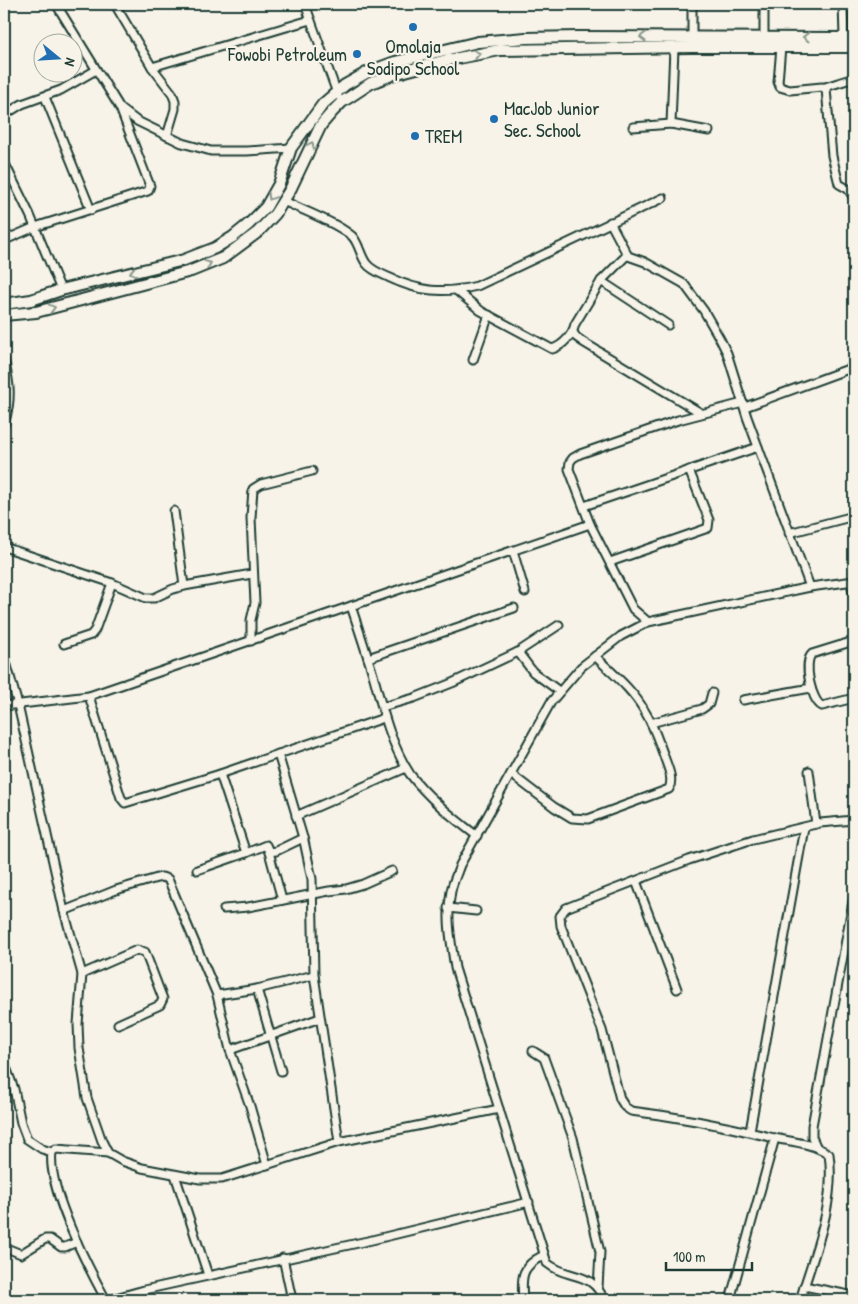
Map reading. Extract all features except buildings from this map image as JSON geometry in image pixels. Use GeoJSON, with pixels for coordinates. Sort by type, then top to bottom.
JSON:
{"type":"FeatureCollection","features":[{"type":"Feature","properties":{"kind":"main road"},"geometry":{"type":"LineString","coordinates":[[4,304],[31,300],[61,290],[184,260],[215,248],[233,237],[266,207],[279,184],[291,148],[323,104],[336,92],[368,72],[396,62],[478,42],[578,36],[781,47],[854,47]]}},
{"type":"Feature","properties":{"kind":"main road"},"geometry":{"type":"LineString","coordinates":[[4,315],[36,312],[191,271],[223,258],[258,232],[284,202],[321,126],[342,102],[371,83],[394,74],[481,53],[526,49],[674,48],[692,42],[764,38],[849,38]]}},
{"type":"Feature","properties":{"kind":"street"},"geometry":{"type":"LineString","coordinates":[[5,240],[35,228],[148,191],[150,188],[120,108],[56,4]]}},
{"type":"Feature","properties":{"kind":"street"},"geometry":{"type":"LineString","coordinates":[[305,4],[336,92],[342,102]]}},
{"type":"Feature","properties":{"kind":"street"},"geometry":{"type":"LineString","coordinates":[[692,4],[692,42]]}},
{"type":"Feature","properties":{"kind":"street"},"geometry":{"type":"LineString","coordinates":[[764,4],[764,38]]}},
{"type":"Feature","properties":{"kind":"street"},"geometry":{"type":"LineString","coordinates":[[843,4],[849,38]]}},
{"type":"Feature","properties":{"kind":"street"},"geometry":{"type":"LineString","coordinates":[[117,8],[152,67],[172,93],[175,109],[166,136]]}},
{"type":"Feature","properties":{"kind":"street"},"geometry":{"type":"LineString","coordinates":[[152,67],[310,20]]}},
{"type":"Feature","properties":{"kind":"street"},"geometry":{"type":"LineString","coordinates":[[781,47],[778,82],[780,87],[790,90],[825,87],[854,78]]}},
{"type":"Feature","properties":{"kind":"street"},"geometry":{"type":"LineString","coordinates":[[671,124],[674,48]]}},
{"type":"Feature","properties":{"kind":"street"},"geometry":{"type":"LineString","coordinates":[[4,115],[22,104],[61,90],[96,70]]}},
{"type":"Feature","properties":{"kind":"street"},"geometry":{"type":"LineString","coordinates":[[825,87],[832,156],[840,184],[854,198]]}},
{"type":"Feature","properties":{"kind":"street"},"geometry":{"type":"LineString","coordinates":[[45,96],[91,210]]}},
{"type":"Feature","properties":{"kind":"street"},"geometry":{"type":"LineString","coordinates":[[120,108],[137,121],[166,136],[182,143],[211,150],[247,151],[291,148]]}},
{"type":"Feature","properties":{"kind":"street"},"geometry":{"type":"LineString","coordinates":[[633,127],[671,124],[709,131]]}},
{"type":"Feature","properties":{"kind":"street"},"geometry":{"type":"LineString","coordinates":[[4,162],[6,172],[35,228],[61,290]]}},
{"type":"Feature","properties":{"kind":"street"},"geometry":{"type":"LineString","coordinates":[[284,202],[335,226],[353,237],[366,264],[380,274],[403,284],[433,292],[457,291],[477,286],[663,198]]}},
{"type":"Feature","properties":{"kind":"street"},"geometry":{"type":"LineString","coordinates":[[610,222],[627,255],[645,262],[684,284],[704,311],[727,353],[758,447],[810,587]]}},
{"type":"Feature","properties":{"kind":"street"},"geometry":{"type":"LineString","coordinates":[[457,291],[481,311],[552,349],[558,347],[573,332],[575,324],[601,281],[627,255]]}},
{"type":"Feature","properties":{"kind":"street"},"geometry":{"type":"LineString","coordinates":[[601,281],[668,325]]}},
{"type":"Feature","properties":{"kind":"street"},"geometry":{"type":"LineString","coordinates":[[474,360],[489,315]]}},
{"type":"Feature","properties":{"kind":"street"},"geometry":{"type":"LineString","coordinates":[[573,332],[583,342],[701,413]]}},
{"type":"Feature","properties":{"kind":"street"},"geometry":{"type":"LineString","coordinates":[[4,359],[10,392],[9,408],[4,425]]}},
{"type":"Feature","properties":{"kind":"street"},"geometry":{"type":"LineString","coordinates":[[648,622],[633,609],[590,524],[569,469],[573,458],[612,442],[701,413],[744,405],[854,367]]}},
{"type":"Feature","properties":{"kind":"street"},"geometry":{"type":"LineString","coordinates":[[584,506],[758,447]]}},
{"type":"Feature","properties":{"kind":"street"},"geometry":{"type":"LineString","coordinates":[[251,641],[251,620],[255,603],[252,574],[251,518],[254,489],[261,484],[312,470]]}},
{"type":"Feature","properties":{"kind":"street"},"geometry":{"type":"LineString","coordinates":[[610,562],[708,528],[709,520],[689,470]]}},
{"type":"Feature","properties":{"kind":"street"},"geometry":{"type":"LineString","coordinates":[[174,511],[184,586]]}},
{"type":"Feature","properties":{"kind":"street"},"geometry":{"type":"LineString","coordinates":[[789,533],[854,516]]}},
{"type":"Feature","properties":{"kind":"street"},"geometry":{"type":"LineString","coordinates":[[4,706],[89,696],[590,524]]}},
{"type":"Feature","properties":{"kind":"street"},"geometry":{"type":"LineString","coordinates":[[4,546],[112,583],[146,598],[154,598],[184,586],[252,574]]}},
{"type":"Feature","properties":{"kind":"street"},"geometry":{"type":"LineString","coordinates":[[513,550],[525,592]]}},
{"type":"Feature","properties":{"kind":"street"},"geometry":{"type":"LineString","coordinates":[[604,1300],[598,1288],[590,1281],[580,1276],[556,1270],[547,1263],[544,1255],[455,968],[448,908],[460,865],[552,702],[581,667],[620,636],[648,622],[810,587],[853,581],[854,597]]}},
{"type":"Feature","properties":{"kind":"street"},"geometry":{"type":"LineString","coordinates":[[64,644],[91,635],[95,630],[112,583]]}},
{"type":"Feature","properties":{"kind":"street"},"geometry":{"type":"LineString","coordinates":[[350,606],[368,658],[384,718],[406,768],[424,790],[454,819],[477,836]]}},
{"type":"Feature","properties":{"kind":"street"},"geometry":{"type":"LineString","coordinates":[[368,658],[514,608]]}},
{"type":"Feature","properties":{"kind":"street"},"geometry":{"type":"LineString","coordinates":[[382,707],[414,698],[452,683],[518,652],[559,625]]}},
{"type":"Feature","properties":{"kind":"street"},"geometry":{"type":"LineString","coordinates":[[854,641],[812,654],[808,657],[807,662],[811,688],[818,704],[822,706],[854,698]]}},
{"type":"Feature","properties":{"kind":"street"},"geometry":{"type":"LineString","coordinates":[[518,652],[533,672],[560,691]]}},
{"type":"Feature","properties":{"kind":"street"},"geometry":{"type":"LineString","coordinates":[[4,655],[18,705],[64,911],[82,974],[78,1024],[79,1048],[87,1098],[102,1141],[108,1152]]}},
{"type":"Feature","properties":{"kind":"street"},"geometry":{"type":"LineString","coordinates":[[511,774],[554,807],[572,818],[588,820],[669,789],[671,785],[668,769],[651,723],[634,694],[595,656]]}},
{"type":"Feature","properties":{"kind":"street"},"geometry":{"type":"LineString","coordinates":[[743,700],[811,688]]}},
{"type":"Feature","properties":{"kind":"street"},"geometry":{"type":"LineString","coordinates":[[651,723],[702,710],[709,704],[712,693]]}},
{"type":"Feature","properties":{"kind":"street"},"geometry":{"type":"LineString","coordinates":[[89,696],[121,798],[126,803],[220,774],[384,718]]}},
{"type":"Feature","properties":{"kind":"street"},"geometry":{"type":"LineString","coordinates":[[278,754],[303,838],[312,879],[314,976],[339,1142]]}},
{"type":"Feature","properties":{"kind":"street"},"geometry":{"type":"LineString","coordinates":[[296,816],[406,768]]}},
{"type":"Feature","properties":{"kind":"street"},"geometry":{"type":"LineString","coordinates":[[809,771],[816,824]]}},
{"type":"Feature","properties":{"kind":"street"},"geometry":{"type":"LineString","coordinates":[[220,774],[246,853]]}},
{"type":"Feature","properties":{"kind":"street"},"geometry":{"type":"LineString","coordinates":[[800,1300],[825,1218],[830,1178],[829,1154],[816,1146],[688,1118],[631,1111],[625,1107],[620,1099],[602,1030],[561,926],[560,916],[566,908],[689,860],[753,839],[816,824],[854,820]]}},
{"type":"Feature","properties":{"kind":"street"},"geometry":{"type":"LineString","coordinates":[[750,1131],[804,828]]}},
{"type":"Feature","properties":{"kind":"street"},"geometry":{"type":"LineString","coordinates":[[269,852],[276,851],[303,838]]}},
{"type":"Feature","properties":{"kind":"street"},"geometry":{"type":"LineString","coordinates":[[197,870],[266,844],[282,900]]}},
{"type":"Feature","properties":{"kind":"street"},"geometry":{"type":"LineString","coordinates":[[224,909],[248,907],[346,889],[363,884],[392,871]]}},
{"type":"Feature","properties":{"kind":"street"},"geometry":{"type":"LineString","coordinates":[[64,911],[116,890],[162,877],[168,880],[216,995],[230,1050],[250,1106],[267,1165]]}},
{"type":"Feature","properties":{"kind":"street"},"geometry":{"type":"LineString","coordinates":[[636,881],[677,989]]}},
{"type":"Feature","properties":{"kind":"street"},"geometry":{"type":"LineString","coordinates":[[816,1146],[812,1137],[812,1126],[854,896]]}},
{"type":"Feature","properties":{"kind":"street"},"geometry":{"type":"LineString","coordinates":[[448,908],[476,911]]}},
{"type":"Feature","properties":{"kind":"street"},"geometry":{"type":"LineString","coordinates":[[82,974],[138,950],[142,950],[146,954],[163,1002],[118,1024]]}},
{"type":"Feature","properties":{"kind":"street"},"geometry":{"type":"LineString","coordinates":[[216,995],[257,990],[314,976]]}},
{"type":"Feature","properties":{"kind":"street"},"geometry":{"type":"LineString","coordinates":[[257,990],[282,1071]]}},
{"type":"Feature","properties":{"kind":"street"},"geometry":{"type":"LineString","coordinates":[[230,1050],[320,1018]]}},
{"type":"Feature","properties":{"kind":"street"},"geometry":{"type":"LineString","coordinates":[[534,1051],[544,1058],[573,1138],[600,1252],[598,1288]]}},
{"type":"Feature","properties":{"kind":"street"},"geometry":{"type":"LineString","coordinates":[[4,1062],[14,1089],[21,1123],[27,1139],[42,1149],[52,1152],[56,1150],[108,1152],[129,1164],[200,1179],[222,1179],[339,1142],[499,1109]]}},
{"type":"Feature","properties":{"kind":"street"},"geometry":{"type":"LineString","coordinates":[[730,1300],[775,1138]]}},
{"type":"Feature","properties":{"kind":"street"},"geometry":{"type":"LineString","coordinates":[[52,1152],[51,1159],[54,1177],[63,1207],[77,1242],[107,1300],[208,1275],[372,1240],[529,1202]]}},
{"type":"Feature","properties":{"kind":"street"},"geometry":{"type":"LineString","coordinates":[[175,1175],[208,1275]]}},
{"type":"Feature","properties":{"kind":"street"},"geometry":{"type":"LineString","coordinates":[[4,1246],[21,1254],[44,1239],[50,1239],[61,1247],[77,1242]]}},
{"type":"Feature","properties":{"kind":"street"},"geometry":{"type":"LineString","coordinates":[[523,1300],[521,1283],[524,1272],[528,1265],[544,1255]]}},
{"type":"Feature","properties":{"kind":"street"},"geometry":{"type":"LineString","coordinates":[[283,1258],[290,1299]]}},
{"type":"Feature","properties":{"kind":"street"},"geometry":{"type":"LineString","coordinates":[[804,1286],[854,1296]]}},
{"type":"Feature","properties":{"kind":"place","name":"Omolaja Sodipo School"},"geometry":{"type":"Point","coordinates":[413,27]}},
{"type":"Feature","properties":{"kind":"place","name":"Fowobi Petroleum"},"geometry":{"type":"Point","coordinates":[357,54]}},
{"type":"Feature","properties":{"kind":"place","name":"MacJob Junior Sec. School"},"geometry":{"type":"Point","coordinates":[494,119]}},
{"type":"Feature","properties":{"kind":"place","name":"TREM"},"geometry":{"type":"Point","coordinates":[415,136]}}]}
